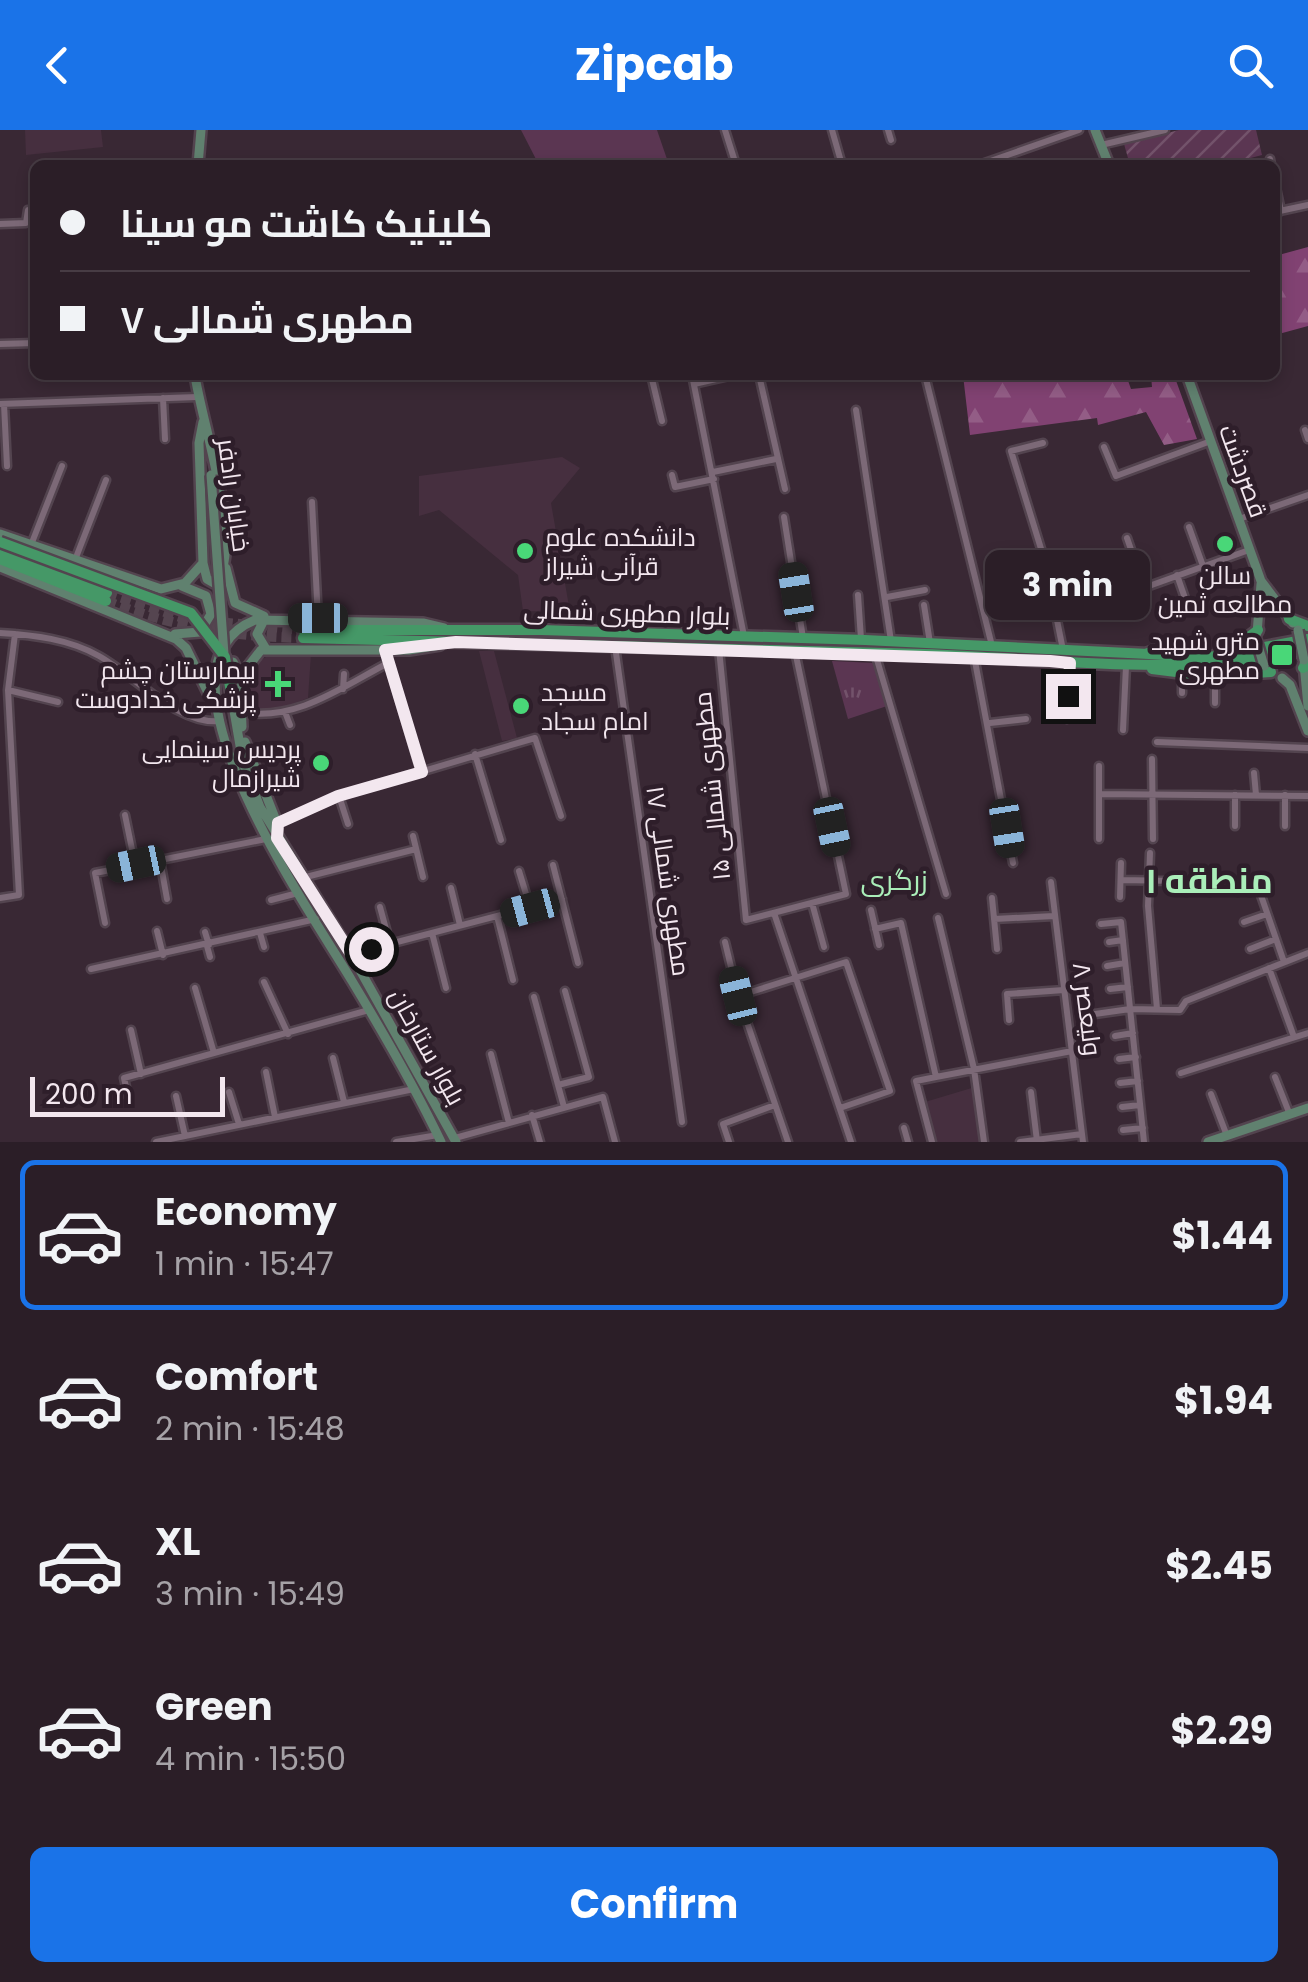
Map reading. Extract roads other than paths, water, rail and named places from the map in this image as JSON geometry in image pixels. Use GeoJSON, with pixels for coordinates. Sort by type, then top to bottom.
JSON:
{"type":"FeatureCollection","features":[{"type":"Feature","properties":{"kind":"main road"},"geometry":{"type":"LineString","coordinates":[[198,160],[201,130]]}},
{"type":"Feature","properties":{"kind":"main road"},"geometry":{"type":"LineString","coordinates":[[1096,130],[1107,160]]}},
{"type":"Feature","properties":{"kind":"main road"},"geometry":{"type":"LineString","coordinates":[[195,380],[211,475],[225,657],[249,758],[278,823],[272,838]]}},
{"type":"Feature","properties":{"kind":"main road","name":"قصردشت"},"geometry":{"type":"LineString","coordinates":[[1189,380],[1261,581]]}},
{"type":"Feature","properties":{"kind":"main road","name":"خیابان رادفر"},"geometry":{"type":"LineString","coordinates":[[203,422],[216,476],[226,560],[214,582],[206,579],[204,563],[199,443],[203,422]]}},
{"type":"Feature","properties":{"kind":"main road"},"geometry":{"type":"LineString","coordinates":[[0,534],[142,585],[197,588],[210,602],[211,614]]}},
{"type":"Feature","properties":{"kind":"main road"},"geometry":{"type":"LineString","coordinates":[[0,542],[184,608],[204,624],[225,657]]}},
{"type":"Feature","properties":{"kind":"main road"},"geometry":{"type":"LineString","coordinates":[[0,551],[106,597],[0,559]]}},
{"type":"Feature","properties":{"kind":"main road"},"geometry":{"type":"LineString","coordinates":[[167,633],[196,634],[205,628],[226,560]]}},
{"type":"Feature","properties":{"kind":"main road"},"geometry":{"type":"LineString","coordinates":[[226,560],[235,603],[272,618]]}},
{"type":"Feature","properties":{"kind":"main road"},"geometry":{"type":"LineString","coordinates":[[168,588],[185,582],[204,563]]}},
{"type":"Feature","properties":{"kind":"main road"},"geometry":{"type":"LineString","coordinates":[[0,567],[167,633],[186,648],[220,717]]}},
{"type":"Feature","properties":{"kind":"main road"},"geometry":{"type":"LineString","coordinates":[[1261,581],[1287,617],[1303,628],[1308,706]]}},
{"type":"Feature","properties":{"kind":"main road"},"geometry":{"type":"LineString","coordinates":[[1261,581],[1258,631],[1272,672],[1290,686],[1308,731]]}},
{"type":"Feature","properties":{"kind":"main road"},"geometry":{"type":"LineString","coordinates":[[1140,656],[1161,648],[1224,649],[1238,645],[1275,614],[1287,617]]}},
{"type":"Feature","properties":{"kind":"main road"},"geometry":{"type":"LineString","coordinates":[[266,648],[257,628],[272,618]]}},
{"type":"Feature","properties":{"kind":"main road"},"geometry":{"type":"LineString","coordinates":[[220,717],[215,673],[218,654],[237,628],[272,618],[318,618],[423,622],[456,636]]}},
{"type":"Feature","properties":{"kind":"main road","name":"بلوار مطهرى شمالى"},"geometry":{"type":"LineString","coordinates":[[303,634],[803,638],[1210,657],[1308,639]]}},
{"type":"Feature","properties":{"kind":"main road"},"geometry":{"type":"LineString","coordinates":[[237,709],[240,678],[252,659],[266,648],[385,650],[456,636]]}},
{"type":"Feature","properties":{"kind":"main road","name":"بلوار مطهرى شمالى"},"geometry":{"type":"LineString","coordinates":[[456,636],[974,656],[1146,668],[1306,661]]}},
{"type":"Feature","properties":{"kind":"main road"},"geometry":{"type":"LineString","coordinates":[[215,673],[220,661],[230,660],[240,678]]}},
{"type":"Feature","properties":{"kind":"main road"},"geometry":{"type":"LineString","coordinates":[[1146,668],[1182,675],[1272,672],[1292,678],[1306,661]]}},
{"type":"Feature","properties":{"kind":"main road","name":"بلوار ستارخان"},"geometry":{"type":"LineString","coordinates":[[237,709],[247,775],[272,838],[298,893],[369,1010],[439,1138]]}},
{"type":"Feature","properties":{"kind":"main road","name":"بلوار ستارخان"},"geometry":{"type":"LineString","coordinates":[[220,717],[248,802],[351,954],[455,1140]]}},
{"type":"Feature","properties":{"kind":"main road"},"geometry":{"type":"LineString","coordinates":[[1218,1140],[1308,1108]]}},
{"type":"Feature","properties":{"kind":"street"},"geometry":{"type":"LineString","coordinates":[[726,130],[735,160]]}},
{"type":"Feature","properties":{"kind":"street"},"geometry":{"type":"LineString","coordinates":[[832,130],[841,160]]}},
{"type":"Feature","properties":{"kind":"street"},"geometry":{"type":"LineString","coordinates":[[888,130],[890,140]]}},
{"type":"Feature","properties":{"kind":"street"},"geometry":{"type":"LineString","coordinates":[[993,160],[1079,130]]}},
{"type":"Feature","properties":{"kind":"street"},"geometry":{"type":"LineString","coordinates":[[1101,145],[1165,130]]}},
{"type":"Feature","properties":{"kind":"street"},"geometry":{"type":"LineString","coordinates":[[1280,211],[1308,205]]}},
{"type":"Feature","properties":{"kind":"street"},"geometry":{"type":"LineString","coordinates":[[0,224],[26,224],[30,215]]}},
{"type":"Feature","properties":{"kind":"street"},"geometry":{"type":"LineString","coordinates":[[0,344],[30,343]]}},
{"type":"Feature","properties":{"kind":"street"},"geometry":{"type":"LineString","coordinates":[[652,380],[662,422]]}},
{"type":"Feature","properties":{"kind":"street"},"geometry":{"type":"LineString","coordinates":[[693,380],[744,637]]}},
{"type":"Feature","properties":{"kind":"street"},"geometry":{"type":"LineString","coordinates":[[694,384],[712,380]]}},
{"type":"Feature","properties":{"kind":"street"},"geometry":{"type":"LineString","coordinates":[[760,380],[785,489]]}},
{"type":"Feature","properties":{"kind":"street"},"geometry":{"type":"LineString","coordinates":[[926,380],[992,646]]}},
{"type":"Feature","properties":{"kind":"street"},"geometry":{"type":"LineString","coordinates":[[7,466],[2,404],[197,397]]}},
{"type":"Feature","properties":{"kind":"street"},"geometry":{"type":"LineString","coordinates":[[162,398],[165,439]]}},
{"type":"Feature","properties":{"kind":"street"},"geometry":{"type":"LineString","coordinates":[[856,410],[887,596],[890,641]]}},
{"type":"Feature","properties":{"kind":"street"},"geometry":{"type":"LineString","coordinates":[[1305,430],[1308,439]]}},
{"type":"Feature","properties":{"kind":"street"},"geometry":{"type":"LineString","coordinates":[[1104,446],[1116,476],[1210,441]]}},
{"type":"Feature","properties":{"kind":"street"},"geometry":{"type":"LineString","coordinates":[[1043,442],[1011,451],[1046,564],[1063,650]]}},
{"type":"Feature","properties":{"kind":"street"},"geometry":{"type":"LineString","coordinates":[[672,475],[675,487],[776,459]]}},
{"type":"Feature","properties":{"kind":"street"},"geometry":{"type":"LineString","coordinates":[[31,545],[62,466]]}},
{"type":"Feature","properties":{"kind":"street"},"geometry":{"type":"LineString","coordinates":[[74,561],[106,480]]}},
{"type":"Feature","properties":{"kind":"street"},"geometry":{"type":"LineString","coordinates":[[1239,519],[1308,495]]}},
{"type":"Feature","properties":{"kind":"street"},"geometry":{"type":"LineString","coordinates":[[312,502],[318,618]]}},
{"type":"Feature","properties":{"kind":"street"},"geometry":{"type":"LineString","coordinates":[[784,517],[803,638]]}},
{"type":"Feature","properties":{"kind":"street"},"geometry":{"type":"LineString","coordinates":[[1189,528],[1203,566]]}},
{"type":"Feature","properties":{"kind":"street"},"geometry":{"type":"LineString","coordinates":[[1127,538],[1144,587]]}},
{"type":"Feature","properties":{"kind":"street"},"geometry":{"type":"LineString","coordinates":[[1131,615],[1124,595],[1250,550]]}},
{"type":"Feature","properties":{"kind":"street"},"geometry":{"type":"LineString","coordinates":[[1177,575],[1187,604]]}},
{"type":"Feature","properties":{"kind":"street"},"geometry":{"type":"LineString","coordinates":[[887,596],[925,590]]}},
{"type":"Feature","properties":{"kind":"street"},"geometry":{"type":"LineString","coordinates":[[858,595],[861,640]]}},
{"type":"Feature","properties":{"kind":"street"},"geometry":{"type":"LineString","coordinates":[[924,605],[930,643]]}},
{"type":"Feature","properties":{"kind":"street"},"geometry":{"type":"LineString","coordinates":[[0,633],[59,641],[96,654],[198,721],[220,717]]}},
{"type":"Feature","properties":{"kind":"street"},"geometry":{"type":"LineString","coordinates":[[0,898],[19,895],[8,690],[15,634]]}},
{"type":"Feature","properties":{"kind":"street","name":"۱۷ مطهری شمالی"},"geometry":{"type":"LineString","coordinates":[[616,645],[682,1122]]}},
{"type":"Feature","properties":{"kind":"street","name":"۱۵ مطهری شمالی"},"geometry":{"type":"LineString","coordinates":[[719,649],[746,920],[774,912]]}},
{"type":"Feature","properties":{"kind":"street"},"geometry":{"type":"LineString","coordinates":[[385,650],[422,772]]}},
{"type":"Feature","properties":{"kind":"street"},"geometry":{"type":"LineString","coordinates":[[794,651],[846,894],[774,912],[851,1142]]}},
{"type":"Feature","properties":{"kind":"street"},"geometry":{"type":"LineString","coordinates":[[875,653],[946,894]]}},
{"type":"Feature","properties":{"kind":"street"},"geometry":{"type":"LineString","coordinates":[[974,656],[990,723],[1013,863]]}},
{"type":"Feature","properties":{"kind":"street"},"geometry":{"type":"LineString","coordinates":[[237,709],[268,718],[360,682],[388,663]]}},
{"type":"Feature","properties":{"kind":"street"},"geometry":{"type":"LineString","coordinates":[[1067,719],[1070,663]]}},
{"type":"Feature","properties":{"kind":"street"},"geometry":{"type":"LineString","coordinates":[[1122,730],[1126,666]]}},
{"type":"Feature","properties":{"kind":"street"},"geometry":{"type":"LineString","coordinates":[[343,689],[344,674]]}},
{"type":"Feature","properties":{"kind":"street"},"geometry":{"type":"LineString","coordinates":[[1182,675],[1182,693]]}},
{"type":"Feature","properties":{"kind":"street"},"geometry":{"type":"LineString","coordinates":[[1214,703],[1215,676]]}},
{"type":"Feature","properties":{"kind":"street"},"geometry":{"type":"LineString","coordinates":[[8,690],[58,702]]}},
{"type":"Feature","properties":{"kind":"street"},"geometry":{"type":"LineString","coordinates":[[285,712],[290,726]]}},
{"type":"Feature","properties":{"kind":"street"},"geometry":{"type":"LineString","coordinates":[[990,723],[1026,719]]}},
{"type":"Feature","properties":{"kind":"street"},"geometry":{"type":"LineString","coordinates":[[278,823],[338,796],[534,738],[561,816]]}},
{"type":"Feature","properties":{"kind":"street"},"geometry":{"type":"LineString","coordinates":[[1157,742],[1308,748]]}},
{"type":"Feature","properties":{"kind":"street"},"geometry":{"type":"LineString","coordinates":[[475,754],[501,840]]}},
{"type":"Feature","properties":{"kind":"street"},"geometry":{"type":"LineString","coordinates":[[1152,758],[1152,839]]}},
{"type":"Feature","properties":{"kind":"street"},"geometry":{"type":"LineString","coordinates":[[1099,766],[1099,839]]}},
{"type":"Feature","properties":{"kind":"street"},"geometry":{"type":"LineString","coordinates":[[1254,773],[1256,795]]}},
{"type":"Feature","properties":{"kind":"street"},"geometry":{"type":"LineString","coordinates":[[1098,794],[1308,796]]}},
{"type":"Feature","properties":{"kind":"street"},"geometry":{"type":"LineString","coordinates":[[1234,826],[1235,795]]}},
{"type":"Feature","properties":{"kind":"street"},"geometry":{"type":"LineString","coordinates":[[1285,795],[1285,826]]}},
{"type":"Feature","properties":{"kind":"street"},"geometry":{"type":"LineString","coordinates":[[338,796],[348,824]]}},
{"type":"Feature","properties":{"kind":"street"},"geometry":{"type":"LineString","coordinates":[[125,815],[136,864]]}},
{"type":"Feature","properties":{"kind":"street"},"geometry":{"type":"LineString","coordinates":[[413,836],[423,877]]}},
{"type":"Feature","properties":{"kind":"street"},"geometry":{"type":"LineString","coordinates":[[105,923],[95,873],[272,838]]}},
{"type":"Feature","properties":{"kind":"street"},"geometry":{"type":"LineString","coordinates":[[302,878],[416,849]]}},
{"type":"Feature","properties":{"kind":"street"},"geometry":{"type":"LineString","coordinates":[[1150,853],[1158,1009]]}},
{"type":"Feature","properties":{"kind":"street"},"geometry":{"type":"LineString","coordinates":[[160,860],[167,899]]}},
{"type":"Feature","properties":{"kind":"street"},"geometry":{"type":"LineString","coordinates":[[1120,897],[1121,863]]}},
{"type":"Feature","properties":{"kind":"street"},"geometry":{"type":"LineString","coordinates":[[553,865],[578,963]]}},
{"type":"Feature","properties":{"kind":"street"},"geometry":{"type":"LineString","coordinates":[[519,871],[530,908]]}},
{"type":"Feature","properties":{"kind":"street"},"geometry":{"type":"LineString","coordinates":[[1121,880],[1177,881]]}},
{"type":"Feature","properties":{"kind":"street"},"geometry":{"type":"LineString","coordinates":[[1256,881],[1284,962]]}},
{"type":"Feature","properties":{"kind":"street","name":"۸ ولیعصر"},"geometry":{"type":"LineString","coordinates":[[1051,882],[1082,1138]]}},
{"type":"Feature","properties":{"kind":"street"},"geometry":{"type":"LineString","coordinates":[[452,888],[460,926]]}},
{"type":"Feature","properties":{"kind":"street"},"geometry":{"type":"LineString","coordinates":[[271,900],[298,893]]}},
{"type":"Feature","properties":{"kind":"street"},"geometry":{"type":"LineString","coordinates":[[992,898],[997,950]]}},
{"type":"Feature","properties":{"kind":"street"},"geometry":{"type":"LineString","coordinates":[[351,954],[562,899]]}},
{"type":"Feature","properties":{"kind":"street"},"geometry":{"type":"LineString","coordinates":[[812,903],[824,947]]}},
{"type":"Feature","properties":{"kind":"street"},"geometry":{"type":"LineString","coordinates":[[380,906],[390,944]]}},
{"type":"Feature","properties":{"kind":"street"},"geometry":{"type":"LineString","coordinates":[[870,910],[879,945]]}},
{"type":"Feature","properties":{"kind":"street"},"geometry":{"type":"LineString","coordinates":[[1244,922],[1268,914]]}},
{"type":"Feature","properties":{"kind":"street"},"geometry":{"type":"LineString","coordinates":[[497,916],[513,980]]}},
{"type":"Feature","properties":{"kind":"street"},"geometry":{"type":"LineString","coordinates":[[994,919],[1054,916]]}},
{"type":"Feature","properties":{"kind":"street"},"geometry":{"type":"LineString","coordinates":[[938,918],[974,1069],[984,1142]]}},
{"type":"Feature","properties":{"kind":"street"},"geometry":{"type":"LineString","coordinates":[[91,969],[316,919]]}},
{"type":"Feature","properties":{"kind":"street"},"geometry":{"type":"LineString","coordinates":[[254,922],[264,947]]}},
{"type":"Feature","properties":{"kind":"street"},"geometry":{"type":"LineString","coordinates":[[1100,924],[1121,922],[1144,1142]]}},
{"type":"Feature","properties":{"kind":"street"},"geometry":{"type":"LineString","coordinates":[[875,929],[901,923],[936,1077]]}},
{"type":"Feature","properties":{"kind":"street"},"geometry":{"type":"LineString","coordinates":[[157,932],[163,956]]}},
{"type":"Feature","properties":{"kind":"street"},"geometry":{"type":"LineString","coordinates":[[205,932],[210,957]]}},
{"type":"Feature","properties":{"kind":"street"},"geometry":{"type":"LineString","coordinates":[[432,933],[446,988]]}},
{"type":"Feature","properties":{"kind":"street"},"geometry":{"type":"LineString","coordinates":[[1250,949],[1276,939]]}},
{"type":"Feature","properties":{"kind":"street"},"geometry":{"type":"LineString","coordinates":[[1108,942],[1123,940]]}},
{"type":"Feature","properties":{"kind":"street"},"geometry":{"type":"LineString","coordinates":[[725,942],[738,996],[788,1142]]}},
{"type":"Feature","properties":{"kind":"street"},"geometry":{"type":"LineString","coordinates":[[1080,1016],[1130,1008],[1180,1010],[1186,1001],[1308,953]]}},
{"type":"Feature","properties":{"kind":"street"},"geometry":{"type":"LineString","coordinates":[[738,996],[846,962],[890,1092],[840,1108]]}},
{"type":"Feature","properties":{"kind":"street"},"geometry":{"type":"LineString","coordinates":[[1107,966],[1126,963]]}},
{"type":"Feature","properties":{"kind":"street"},"geometry":{"type":"LineString","coordinates":[[1269,968],[1294,1038]]}},
{"type":"Feature","properties":{"kind":"street"},"geometry":{"type":"LineString","coordinates":[[264,982],[288,1034]]}},
{"type":"Feature","properties":{"kind":"street"},"geometry":{"type":"LineString","coordinates":[[1110,989],[1128,987]]}},
{"type":"Feature","properties":{"kind":"street"},"geometry":{"type":"LineString","coordinates":[[195,988],[214,1053]]}},
{"type":"Feature","properties":{"kind":"street"},"geometry":{"type":"LineString","coordinates":[[558,1084],[589,1077],[565,990]]}},
{"type":"Feature","properties":{"kind":"street"},"geometry":{"type":"LineString","coordinates":[[1010,1020],[1007,994],[1064,990]]}},
{"type":"Feature","properties":{"kind":"street"},"geometry":{"type":"LineString","coordinates":[[534,997],[564,1107]]}},
{"type":"Feature","properties":{"kind":"street"},"geometry":{"type":"LineString","coordinates":[[128,1096],[124,1078],[369,1010]]}},
{"type":"Feature","properties":{"kind":"street"},"geometry":{"type":"LineString","coordinates":[[131,1030],[142,1074]]}},
{"type":"Feature","properties":{"kind":"street"},"geometry":{"type":"LineString","coordinates":[[1115,1036],[1133,1033]]}},
{"type":"Feature","properties":{"kind":"street"},"geometry":{"type":"LineString","coordinates":[[1181,1073],[1308,1033]]}},
{"type":"Feature","properties":{"kind":"street"},"geometry":{"type":"LineString","coordinates":[[932,1142],[916,1081],[1072,1051]]}},
{"type":"Feature","properties":{"kind":"street"},"geometry":{"type":"LineString","coordinates":[[491,1054],[509,1122]]}},
{"type":"Feature","properties":{"kind":"street"},"geometry":{"type":"LineString","coordinates":[[1118,1059],[1136,1057]]}},
{"type":"Feature","properties":{"kind":"street"},"geometry":{"type":"LineString","coordinates":[[333,1058],[344,1102]]}},
{"type":"Feature","properties":{"kind":"street"},"geometry":{"type":"LineString","coordinates":[[266,1072],[275,1116]]}},
{"type":"Feature","properties":{"kind":"street"},"geometry":{"type":"LineString","coordinates":[[1275,1077],[1290,1114]]}},
{"type":"Feature","properties":{"kind":"street"},"geometry":{"type":"LineString","coordinates":[[1120,1082],[1138,1080]]}},
{"type":"Feature","properties":{"kind":"street"},"geometry":{"type":"LineString","coordinates":[[156,1142],[414,1089]]}},
{"type":"Feature","properties":{"kind":"street"},"geometry":{"type":"LineString","coordinates":[[229,1092],[239,1124]]}},
{"type":"Feature","properties":{"kind":"street"},"geometry":{"type":"LineString","coordinates":[[1031,1092],[1037,1141]]}},
{"type":"Feature","properties":{"kind":"street"},"geometry":{"type":"LineString","coordinates":[[1210,1094],[1218,1140]]}},
{"type":"Feature","properties":{"kind":"street"},"geometry":{"type":"LineString","coordinates":[[176,1096],[184,1136]]}},
{"type":"Feature","properties":{"kind":"street"},"geometry":{"type":"LineString","coordinates":[[455,1140],[603,1097],[616,1142]]}},
{"type":"Feature","properties":{"kind":"street"},"geometry":{"type":"LineString","coordinates":[[729,1142],[723,1124],[775,1105]]}},
{"type":"Feature","properties":{"kind":"street"},"geometry":{"type":"LineString","coordinates":[[1122,1107],[1140,1105]]}},
{"type":"Feature","properties":{"kind":"street"},"geometry":{"type":"LineString","coordinates":[[532,1115],[540,1142]]}},
{"type":"Feature","properties":{"kind":"street"},"geometry":{"type":"LineString","coordinates":[[904,1128],[908,1142]]}},
{"type":"Feature","properties":{"kind":"street"},"geometry":{"type":"LineString","coordinates":[[1123,1130],[1143,1128]]}},
{"type":"Feature","properties":{"kind":"street"},"geometry":{"type":"LineString","coordinates":[[396,1142],[439,1138]]}},
{"type":"Feature","properties":{"kind":"street"},"geometry":{"type":"LineString","coordinates":[[1020,1142],[1082,1138]]}},
{"type":"Feature","properties":{"kind":"tunnel"},"geometry":{"type":"LineString","coordinates":[[107,593],[186,619],[303,630]]}},
{"type":"Feature","properties":{"kind":"tunnel"},"geometry":{"type":"LineString","coordinates":[[106,601],[203,628],[303,638]]}},
{"type":"Feature","properties":{"kind":"place","name":"سالن مطالعه ثمین"},"geometry":{"type":"Point","coordinates":[1225,544]}},
{"type":"Feature","properties":{"kind":"place","name":"دانشکده علوم قرآنی شیراز"},"geometry":{"type":"Point","coordinates":[525,551]}},
{"type":"Feature","properties":{"kind":"place","name":"مترو شهید مطهری"},"geometry":{"type":"Point","coordinates":[1282,655]}},
{"type":"Feature","properties":{"kind":"place","name":"بیمارستان چشم پزشکی خدادوست"},"geometry":{"type":"Point","coordinates":[278,684]}},
{"type":"Feature","properties":{"kind":"place","name":"مسجد امام سجاد"},"geometry":{"type":"Point","coordinates":[521,706]}},
{"type":"Feature","properties":{"kind":"place","name":"پردیس سینمایی شیرازمال"},"geometry":{"type":"Point","coordinates":[321,763]}},
{"type":"Feature","properties":{"kind":"district","name":"زرگری"},"geometry":{"type":"Point","coordinates":[894,880]}},
{"type":"Feature","properties":{"kind":"district","name":"منطقه ۱"},"geometry":{"type":"Point","coordinates":[1209,880]}}]}
